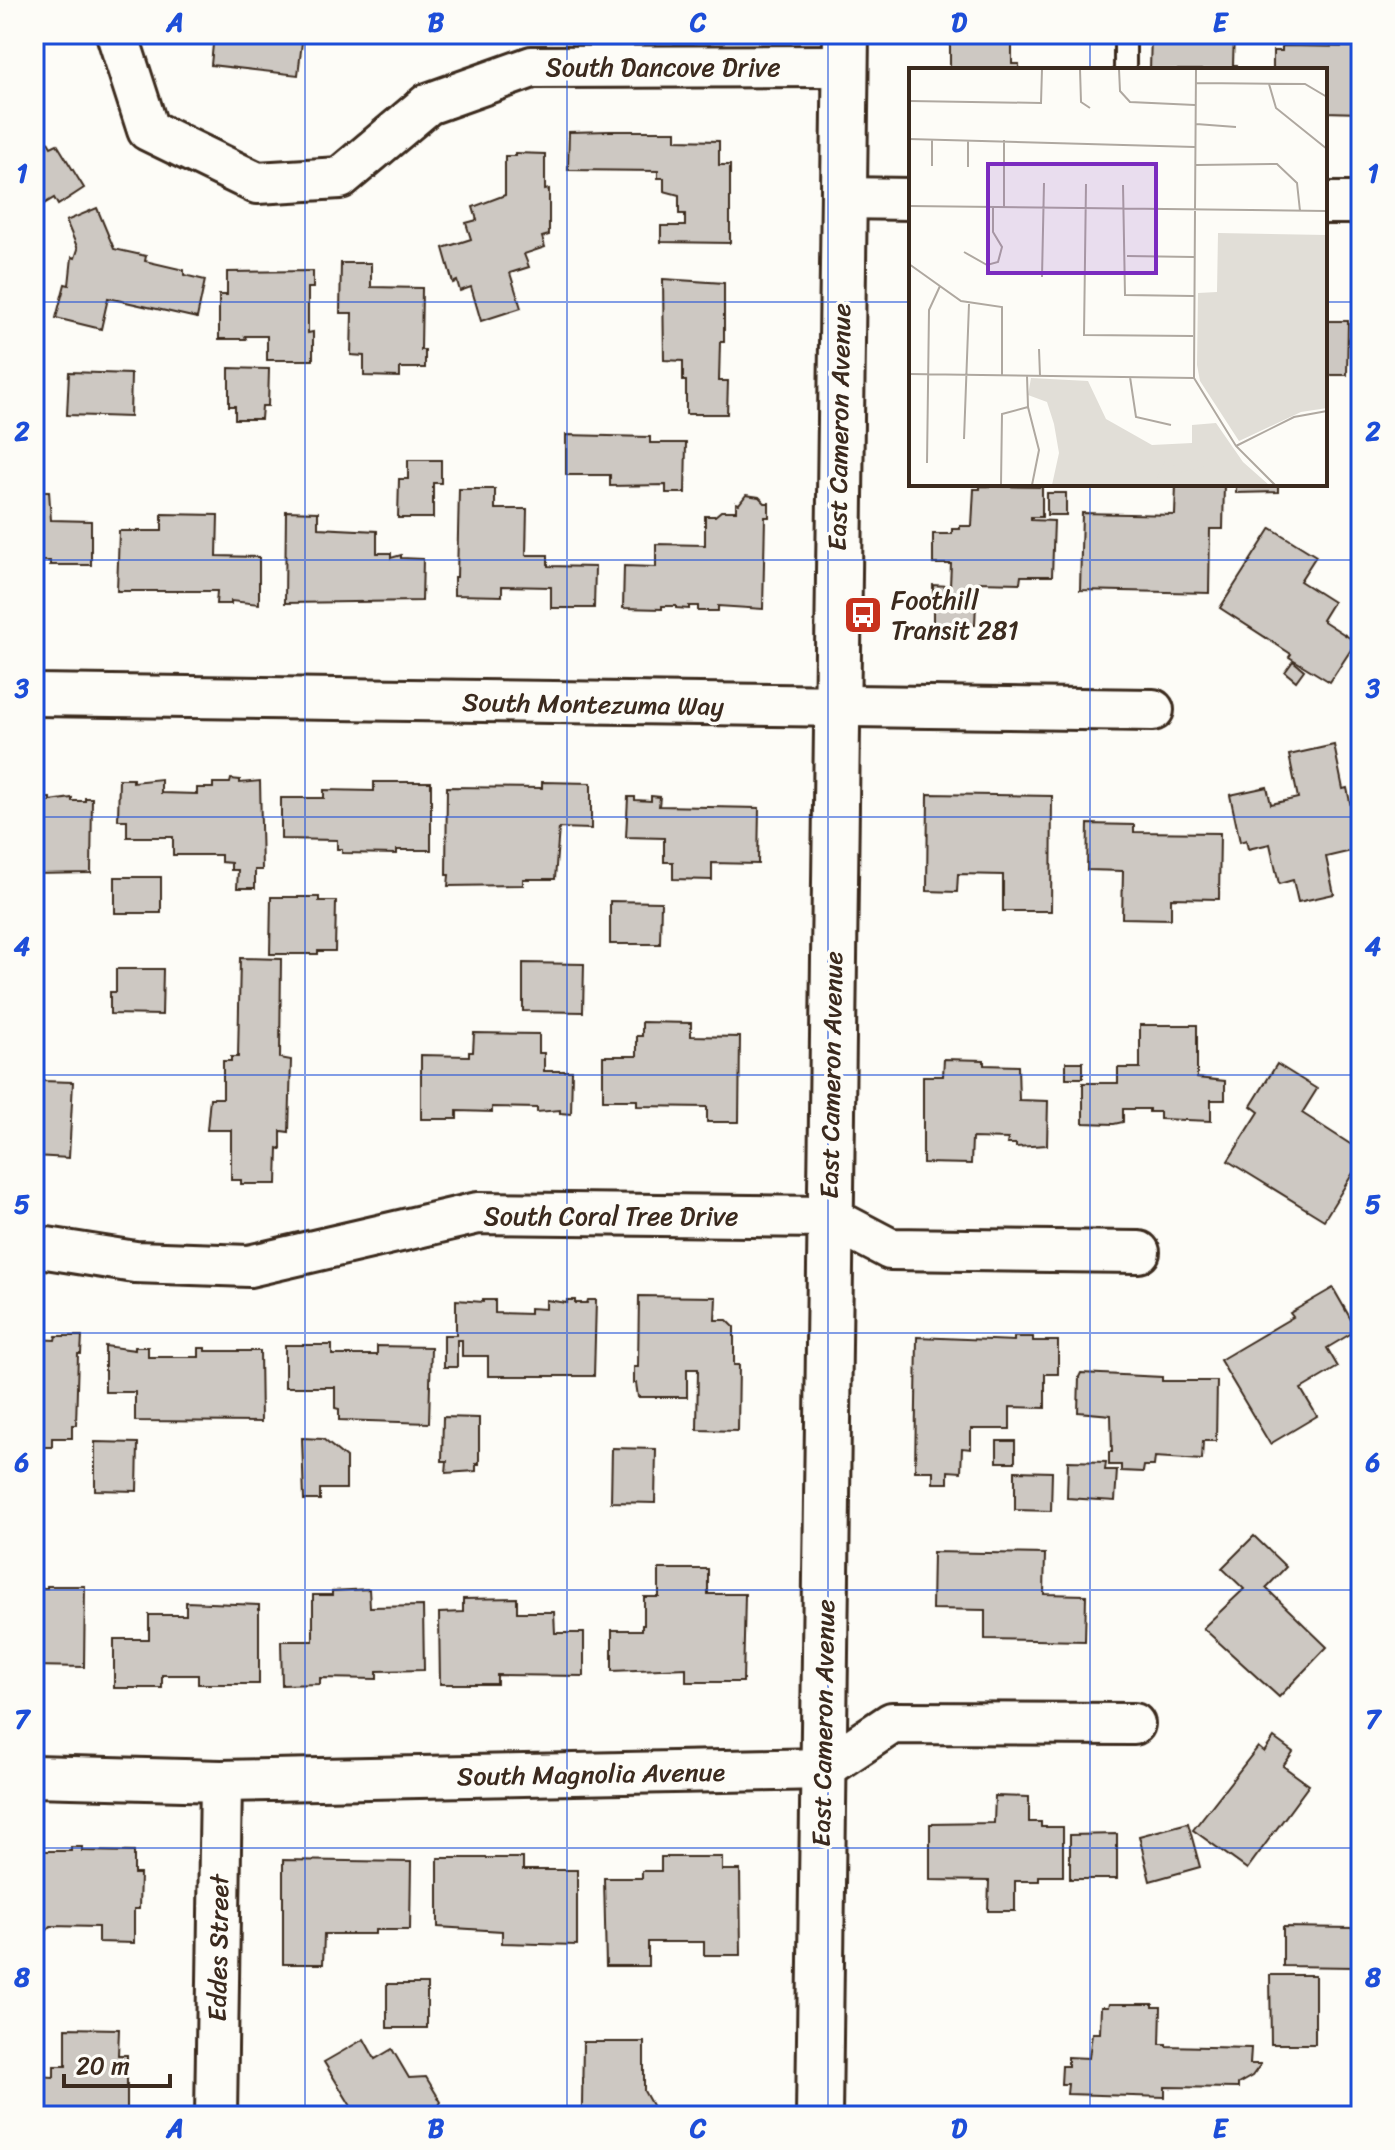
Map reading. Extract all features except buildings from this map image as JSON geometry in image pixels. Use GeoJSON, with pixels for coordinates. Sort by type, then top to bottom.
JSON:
{"type":"FeatureCollection","features":[{"type":"Feature","properties":{"kind":"main road","name":"East Cameron Avenue"},"geometry":{"type":"LineString","coordinates":[[819,2116],[846,50]]}},
{"type":"Feature","properties":{"kind":"street","name":"South Dancove Drive"},"geometry":{"type":"LineString","coordinates":[[117,34],[148,130],[257,183],[340,178],[428,104],[532,67],[846,50]]}},
{"type":"Feature","properties":{"kind":"street"},"geometry":{"type":"LineString","coordinates":[[842,198],[909,199]]}},
{"type":"Feature","properties":{"kind":"street"},"geometry":{"type":"LineString","coordinates":[[1327,203],[1361,203]]}},
{"type":"Feature","properties":{"kind":"street","name":"South Montezuma Way"},"geometry":{"type":"LineString","coordinates":[[34,695],[1153,710]]}},
{"type":"Feature","properties":{"kind":"street","name":"South Coral Tree Drive"},"geometry":{"type":"LineString","coordinates":[[34,1246],[135,1262],[249,1266],[478,1213],[829,1217],[890,1249],[1139,1252]]}},
{"type":"Feature","properties":{"kind":"street"},"geometry":{"type":"LineString","coordinates":[[823,1769],[892,1723],[1134,1724]]}},
{"type":"Feature","properties":{"kind":"street","name":"South Magnolia Avenue"},"geometry":{"type":"LineString","coordinates":[[34,1776],[221,1781],[823,1769]]}},
{"type":"Feature","properties":{"kind":"street","name":"Eddes Street"},"geometry":{"type":"LineString","coordinates":[[216,2116],[221,1781]]}},
{"type":"Feature","properties":{"kind":"lane"},"geometry":{"type":"LineString","coordinates":[[1125,34],[1125,68]]}},
{"type":"Feature","properties":{"kind":"place","name":"Foothill Transit 281"},"geometry":{"type":"Point","coordinates":[863,615]}}]}
